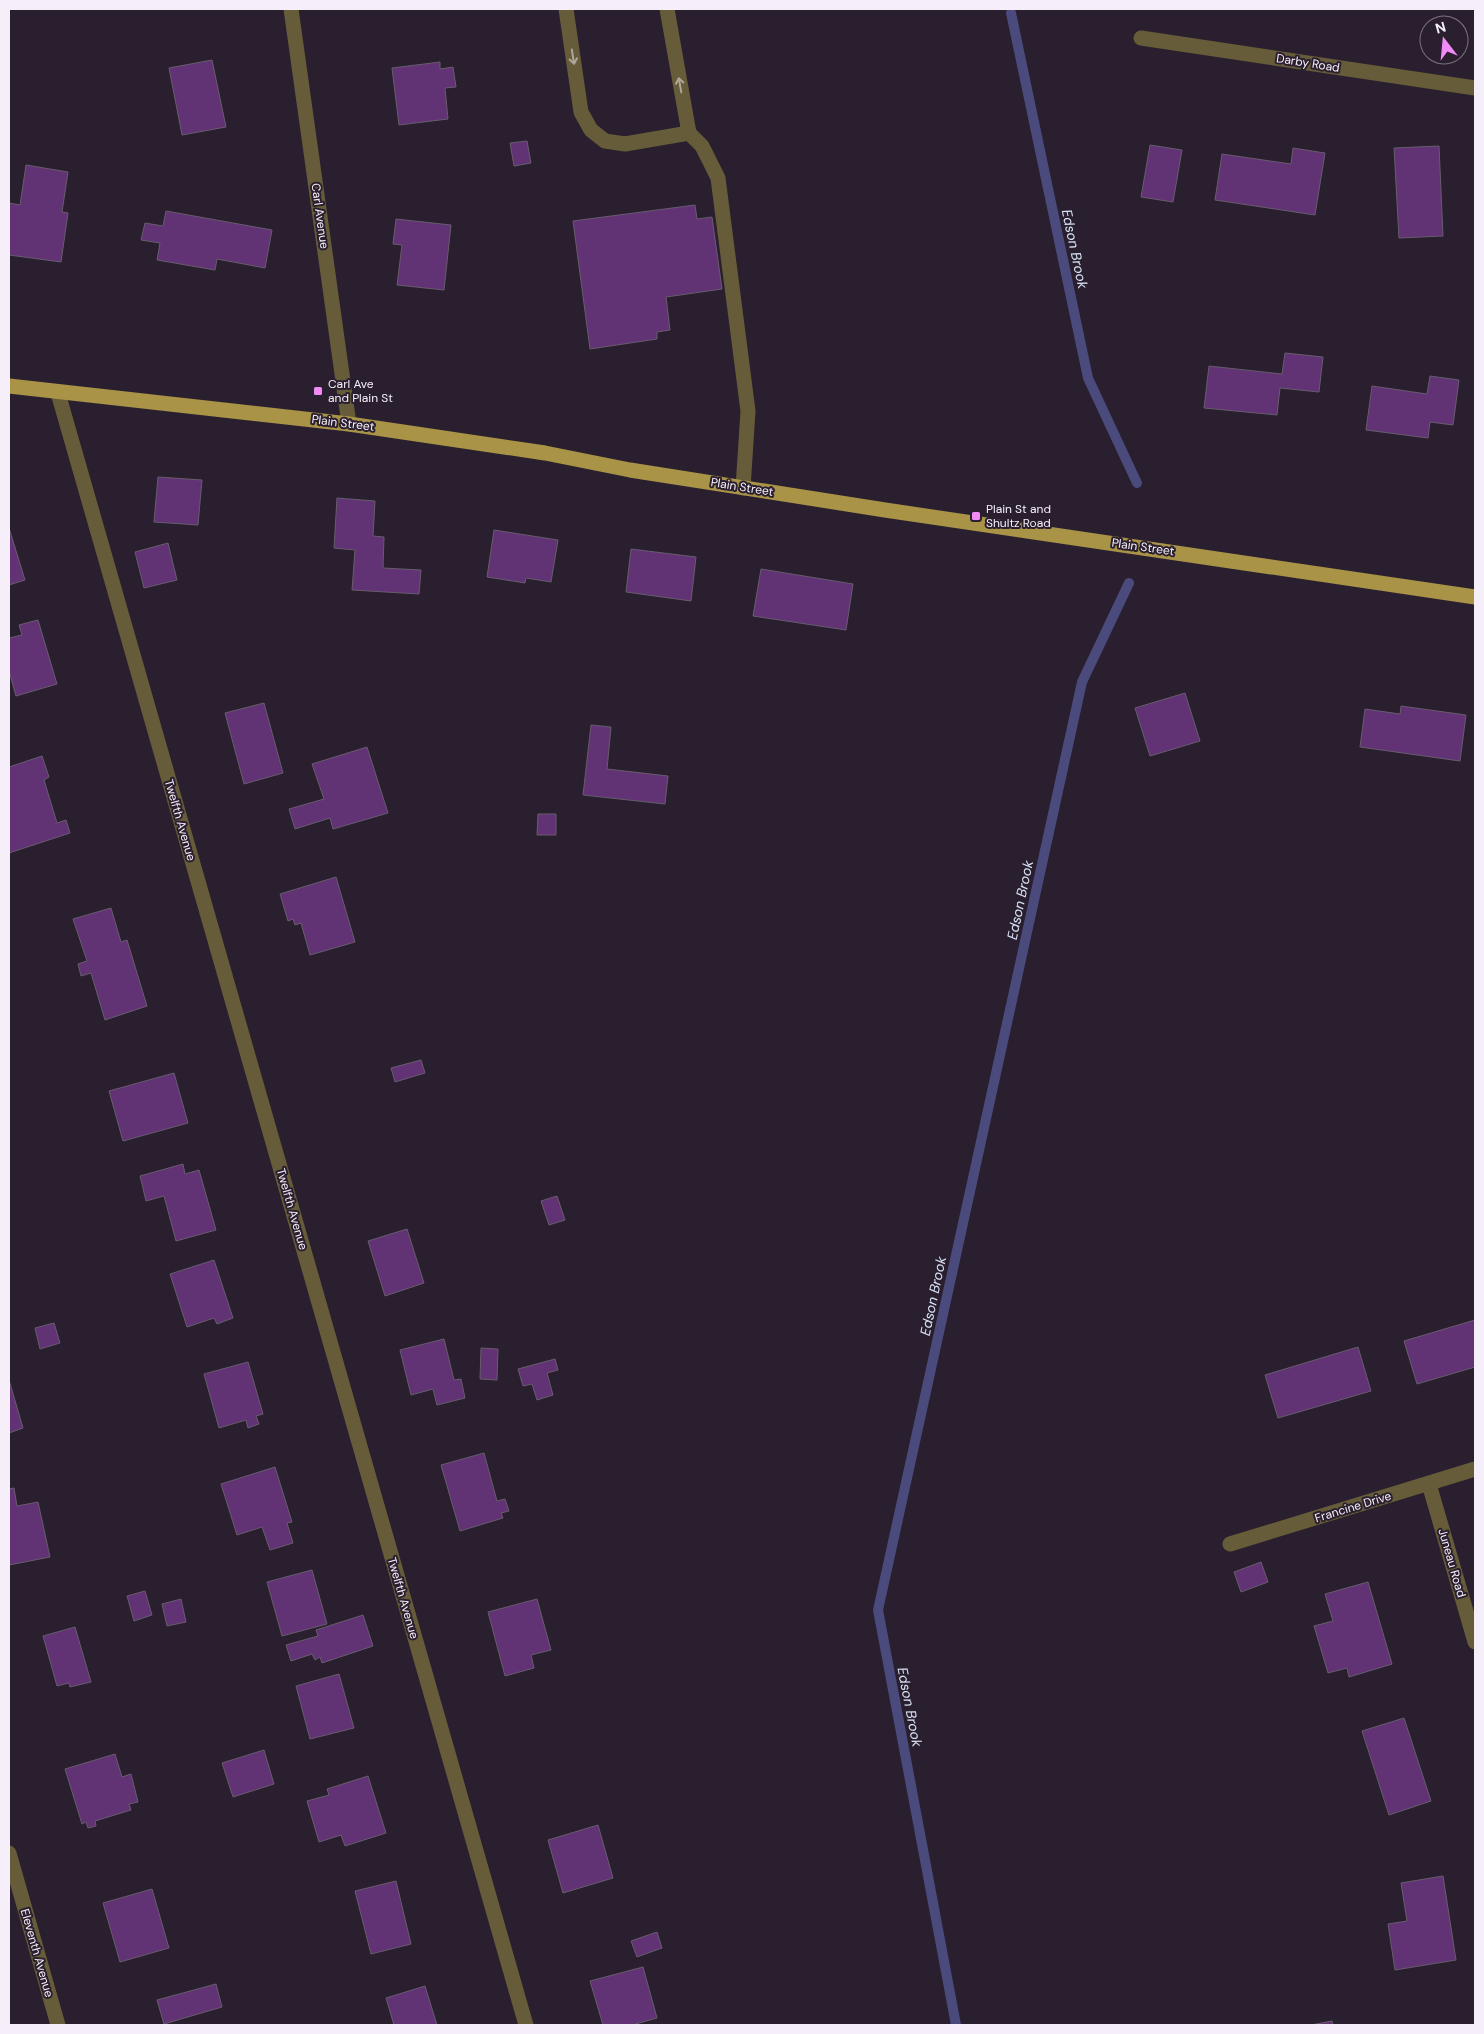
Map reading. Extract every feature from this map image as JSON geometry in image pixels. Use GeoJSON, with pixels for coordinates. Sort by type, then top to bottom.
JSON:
{"type":"FeatureCollection","features":[{"type":"Feature","properties":{"kind":"main road","name":"Plain Street"},"geometry":{"type":"LineString","coordinates":[[9,386],[349,424],[545,453],[630,470],[743,488],[1475,597]]}},
{"type":"Feature","properties":{"kind":"street","name":"Carl Avenue"},"geometry":{"type":"LineString","coordinates":[[290,9],[349,424]]}},
{"type":"Feature","properties":{"kind":"street"},"geometry":{"type":"LineString","coordinates":[[566,9],[581,112],[591,130],[605,141],[625,144],[689,133]]}},
{"type":"Feature","properties":{"kind":"street"},"geometry":{"type":"LineString","coordinates":[[667,9],[689,133],[702,146],[718,178],[748,411],[743,488]]}},
{"type":"Feature","properties":{"kind":"street","name":"Darby Road"},"geometry":{"type":"LineString","coordinates":[[1141,38],[1475,88]]}},
{"type":"Feature","properties":{"kind":"street","name":"Twelfth Avenue"},"geometry":{"type":"LineString","coordinates":[[58,392],[526,2025]]}},
{"type":"Feature","properties":{"kind":"street","name":"Francine Drive"},"geometry":{"type":"LineString","coordinates":[[1230,1544],[1475,1469]]}},
{"type":"Feature","properties":{"kind":"street","name":"Juneau Road"},"geometry":{"type":"LineString","coordinates":[[1429,1484],[1475,1642]]}},
{"type":"Feature","properties":{"kind":"street","name":"Eleventh Avenue"},"geometry":{"type":"LineString","coordinates":[[9,1852],[58,2025]]}},
{"type":"Feature","properties":{"kind":"building"},"geometry":{"type":"Polygon","coordinates":[[[212,60],[226,127],[182,135],[169,68],[212,60]]]}},
{"type":"Feature","properties":{"kind":"building"},"geometry":{"type":"Polygon","coordinates":[[[440,62],[440,69],[453,67],[456,87],[445,88],[448,119],[399,125],[392,68],[440,62]]]}},
{"type":"Feature","properties":{"kind":"building"},"geometry":{"type":"Polygon","coordinates":[[[527,141],[531,163],[514,166],[510,143],[527,141]]]}},
{"type":"Feature","properties":{"kind":"building"},"geometry":{"type":"Polygon","coordinates":[[[1150,145],[1182,150],[1173,202],[1141,197],[1150,145]]]}},
{"type":"Feature","properties":{"kind":"building"},"geometry":{"type":"Polygon","coordinates":[[[1439,146],[1443,236],[1399,238],[1394,148],[1439,146]]]}},
{"type":"Feature","properties":{"kind":"building"},"geometry":{"type":"Polygon","coordinates":[[[1293,148],[1325,153],[1315,215],[1215,200],[1222,154],[1291,164],[1293,148]]]}},
{"type":"Feature","properties":{"kind":"building"},"geometry":{"type":"Polygon","coordinates":[[[26,165],[68,172],[62,212],[68,213],[61,262],[9,255],[9,203],[20,205],[26,165]]]}},
{"type":"Feature","properties":{"kind":"building"},"geometry":{"type":"Polygon","coordinates":[[[695,205],[697,219],[712,217],[722,289],[666,297],[670,330],[657,332],[657,339],[590,349],[573,221],[695,205]]]}},
{"type":"Feature","properties":{"kind":"building"},"geometry":{"type":"Polygon","coordinates":[[[166,211],[272,230],[265,268],[217,259],[215,270],[157,260],[160,243],[141,240],[145,223],[163,226],[166,211]]]}},
{"type":"Feature","properties":{"kind":"building"},"geometry":{"type":"Polygon","coordinates":[[[396,219],[451,225],[444,290],[397,285],[402,245],[393,244],[396,219]]]}},
{"type":"Feature","properties":{"kind":"building"},"geometry":{"type":"Polygon","coordinates":[[[1285,353],[1323,357],[1319,392],[1280,388],[1277,415],[1204,408],[1209,366],[1282,374],[1285,353]]]}},
{"type":"Feature","properties":{"kind":"building"},"geometry":{"type":"Polygon","coordinates":[[[1430,376],[1459,380],[1453,425],[1430,422],[1428,438],[1366,430],[1372,386],[1427,394],[1430,376]]]}},
{"type":"Feature","properties":{"kind":"building"},"geometry":{"type":"Polygon","coordinates":[[[158,477],[202,480],[198,525],[154,522],[158,477]]]}},
{"type":"Feature","properties":{"kind":"building"},"geometry":{"type":"Polygon","coordinates":[[[337,498],[375,501],[373,536],[384,537],[383,568],[421,570],[419,594],[352,590],[355,550],[334,548],[337,498]]]}},
{"type":"Feature","properties":{"kind":"building"},"geometry":{"type":"Polygon","coordinates":[[[9,528],[25,580],[9,585],[9,528]]]}},
{"type":"Feature","properties":{"kind":"building"},"geometry":{"type":"Polygon","coordinates":[[[494,530],[558,540],[551,582],[526,578],[525,583],[487,577],[494,530]]]}},
{"type":"Feature","properties":{"kind":"building"},"geometry":{"type":"Polygon","coordinates":[[[168,543],[177,580],[144,588],[135,552],[168,543]]]}},
{"type":"Feature","properties":{"kind":"building"},"geometry":{"type":"Polygon","coordinates":[[[631,549],[696,557],[691,601],[626,592],[631,549]]]}},
{"type":"Feature","properties":{"kind":"building"},"geometry":{"type":"Polygon","coordinates":[[[761,569],[853,584],[846,630],[753,616],[761,569]]]}},
{"type":"Feature","properties":{"kind":"building"},"geometry":{"type":"Polygon","coordinates":[[[38,620],[57,684],[16,696],[9,671],[9,638],[22,635],[19,625],[38,620]]]}},
{"type":"Feature","properties":{"kind":"building"},"geometry":{"type":"Polygon","coordinates":[[[1185,693],[1200,741],[1150,756],[1135,708],[1185,693]]]}},
{"type":"Feature","properties":{"kind":"building"},"geometry":{"type":"Polygon","coordinates":[[[264,703],[283,773],[244,784],[225,713],[264,703]]]}},
{"type":"Feature","properties":{"kind":"building"},"geometry":{"type":"Polygon","coordinates":[[[1401,706],[1466,715],[1460,761],[1360,747],[1365,709],[1400,714],[1401,706]]]}},
{"type":"Feature","properties":{"kind":"building"},"geometry":{"type":"Polygon","coordinates":[[[591,725],[611,727],[607,769],[668,776],[665,804],[583,795],[591,725]]]}},
{"type":"Feature","properties":{"kind":"building"},"geometry":{"type":"Polygon","coordinates":[[[367,747],[388,813],[333,829],[330,818],[295,829],[289,809],[324,799],[312,764],[367,747]]]}},
{"type":"Feature","properties":{"kind":"building"},"geometry":{"type":"Polygon","coordinates":[[[42,756],[49,777],[44,780],[57,823],[66,820],[70,833],[9,853],[9,767],[42,756]]]}},
{"type":"Feature","properties":{"kind":"building"},"geometry":{"type":"Polygon","coordinates":[[[538,814],[556,814],[556,835],[537,835],[538,814]]]}},
{"type":"Feature","properties":{"kind":"building"},"geometry":{"type":"Polygon","coordinates":[[[336,877],[355,942],[310,955],[301,923],[295,925],[293,919],[288,921],[280,894],[336,877]]]}},
{"type":"Feature","properties":{"kind":"building"},"geometry":{"type":"Polygon","coordinates":[[[111,908],[121,942],[127,940],[147,1006],[105,1020],[91,973],[81,976],[78,964],[87,961],[73,919],[111,908]]]}},
{"type":"Feature","properties":{"kind":"building"},"geometry":{"type":"Polygon","coordinates":[[[421,1060],[425,1073],[395,1082],[391,1068],[421,1060]]]}},
{"type":"Feature","properties":{"kind":"building"},"geometry":{"type":"Polygon","coordinates":[[[174,1073],[188,1123],[123,1141],[109,1091],[174,1073]]]}},
{"type":"Feature","properties":{"kind":"building"},"geometry":{"type":"Polygon","coordinates":[[[183,1164],[185,1174],[199,1170],[216,1230],[176,1241],[164,1196],[146,1201],[140,1176],[183,1164]]]}},
{"type":"Feature","properties":{"kind":"building"},"geometry":{"type":"Polygon","coordinates":[[[557,1196],[565,1220],[549,1225],[541,1201],[557,1196]]]}},
{"type":"Feature","properties":{"kind":"building"},"geometry":{"type":"Polygon","coordinates":[[[407,1229],[424,1283],[385,1296],[368,1241],[407,1229]]]}},
{"type":"Feature","properties":{"kind":"building"},"geometry":{"type":"Polygon","coordinates":[[[214,1260],[233,1318],[217,1324],[214,1318],[187,1327],[170,1274],[214,1260]]]}},
{"type":"Feature","properties":{"kind":"building"},"geometry":{"type":"Polygon","coordinates":[[[1475,1320],[1475,1367],[1417,1384],[1404,1341],[1475,1320]]]}},
{"type":"Feature","properties":{"kind":"building"},"geometry":{"type":"Polygon","coordinates":[[[54,1323],[60,1343],[40,1349],[35,1328],[54,1323]]]}},
{"type":"Feature","properties":{"kind":"building"},"geometry":{"type":"Polygon","coordinates":[[[444,1339],[454,1380],[461,1379],[465,1398],[437,1405],[433,1389],[411,1395],[400,1350],[444,1339]]]}},
{"type":"Feature","properties":{"kind":"building"},"geometry":{"type":"Polygon","coordinates":[[[1358,1347],[1371,1391],[1278,1418],[1265,1375],[1358,1347]]]}},
{"type":"Feature","properties":{"kind":"building"},"geometry":{"type":"Polygon","coordinates":[[[481,1348],[498,1349],[497,1380],[480,1379],[481,1348]]]}},
{"type":"Feature","properties":{"kind":"building"},"geometry":{"type":"Polygon","coordinates":[[[555,1359],[558,1370],[547,1373],[553,1395],[537,1400],[532,1384],[523,1386],[518,1369],[555,1359]]]}},
{"type":"Feature","properties":{"kind":"building"},"geometry":{"type":"Polygon","coordinates":[[[248,1362],[263,1414],[256,1416],[259,1424],[248,1428],[246,1420],[219,1428],[204,1374],[248,1362]]]}},
{"type":"Feature","properties":{"kind":"building"},"geometry":{"type":"Polygon","coordinates":[[[9,1380],[23,1428],[9,1433],[9,1380]]]}},
{"type":"Feature","properties":{"kind":"building"},"geometry":{"type":"Polygon","coordinates":[[[484,1453],[497,1501],[505,1499],[509,1511],[501,1513],[503,1518],[460,1531],[441,1465],[484,1453]]]}},
{"type":"Feature","properties":{"kind":"building"},"geometry":{"type":"Polygon","coordinates":[[[275,1467],[292,1522],[287,1523],[293,1543],[270,1550],[262,1527],[237,1535],[221,1484],[275,1467]]]}},
{"type":"Feature","properties":{"kind":"building"},"geometry":{"type":"Polygon","coordinates":[[[14,1488],[17,1506],[38,1502],[50,1557],[9,1565],[9,1489],[14,1488]]]}},
{"type":"Feature","properties":{"kind":"building"},"geometry":{"type":"Polygon","coordinates":[[[1261,1562],[1268,1582],[1241,1592],[1234,1572],[1261,1562]]]}},
{"type":"Feature","properties":{"kind":"building"},"geometry":{"type":"Polygon","coordinates":[[[312,1570],[327,1624],[282,1636],[267,1582],[312,1570]]]}},
{"type":"Feature","properties":{"kind":"building"},"geometry":{"type":"Polygon","coordinates":[[[1368,1582],[1392,1664],[1349,1677],[1347,1668],[1328,1673],[1314,1626],[1333,1621],[1325,1594],[1368,1582]]]}},
{"type":"Feature","properties":{"kind":"building"},"geometry":{"type":"Polygon","coordinates":[[[145,1591],[152,1615],[134,1621],[127,1596],[145,1591]]]}},
{"type":"Feature","properties":{"kind":"building"},"geometry":{"type":"Polygon","coordinates":[[[181,1599],[186,1622],[167,1626],[162,1604],[181,1599]]]}},
{"type":"Feature","properties":{"kind":"building"},"geometry":{"type":"Polygon","coordinates":[[[537,1599],[551,1650],[531,1655],[534,1668],[505,1676],[488,1612],[537,1599]]]}},
{"type":"Feature","properties":{"kind":"building"},"geometry":{"type":"Polygon","coordinates":[[[363,1615],[373,1646],[322,1663],[320,1657],[315,1660],[312,1654],[291,1661],[286,1645],[318,1636],[316,1630],[363,1615]]]}},
{"type":"Feature","properties":{"kind":"building"},"geometry":{"type":"Polygon","coordinates":[[[75,1627],[91,1682],[70,1687],[69,1683],[57,1686],[43,1636],[75,1627]]]}},
{"type":"Feature","properties":{"kind":"building"},"geometry":{"type":"Polygon","coordinates":[[[339,1674],[354,1728],[310,1739],[296,1686],[339,1674]]]}},
{"type":"Feature","properties":{"kind":"building"},"geometry":{"type":"Polygon","coordinates":[[[1404,1718],[1431,1801],[1389,1815],[1362,1731],[1404,1718]]]}},
{"type":"Feature","properties":{"kind":"building"},"geometry":{"type":"Polygon","coordinates":[[[264,1750],[274,1784],[233,1797],[222,1763],[264,1750]]]}},
{"type":"Feature","properties":{"kind":"building"},"geometry":{"type":"Polygon","coordinates":[[[115,1754],[122,1777],[131,1774],[138,1802],[129,1804],[131,1810],[95,1821],[96,1826],[88,1828],[86,1822],[82,1824],[65,1769],[115,1754]]]}},
{"type":"Feature","properties":{"kind":"building"},"geometry":{"type":"Polygon","coordinates":[[[368,1776],[386,1833],[345,1846],[341,1835],[319,1842],[307,1801],[329,1795],[327,1789],[368,1776]]]}},
{"type":"Feature","properties":{"kind":"building"},"geometry":{"type":"Polygon","coordinates":[[[598,1825],[613,1878],[563,1893],[548,1840],[598,1825]]]}},
{"type":"Feature","properties":{"kind":"building"},"geometry":{"type":"Polygon","coordinates":[[[1443,1876],[1456,1960],[1395,1970],[1388,1924],[1407,1921],[1401,1883],[1443,1876]]]}},
{"type":"Feature","properties":{"kind":"building"},"geometry":{"type":"Polygon","coordinates":[[[396,1881],[411,1944],[371,1954],[355,1891],[396,1881]]]}},
{"type":"Feature","properties":{"kind":"building"},"geometry":{"type":"Polygon","coordinates":[[[152,1889],[169,1948],[120,1962],[103,1903],[152,1889]]]}},
{"type":"Feature","properties":{"kind":"building"},"geometry":{"type":"Polygon","coordinates":[[[657,1932],[662,1948],[637,1957],[631,1941],[657,1932]]]}},
{"type":"Feature","properties":{"kind":"building"},"geometry":{"type":"Polygon","coordinates":[[[643,1967],[657,2018],[632,2025],[603,2025],[590,1981],[643,1967]]]}},
{"type":"Feature","properties":{"kind":"building"},"geometry":{"type":"Polygon","coordinates":[[[216,1984],[222,2007],[164,2024],[157,2000],[216,1984]]]}},
{"type":"Feature","properties":{"kind":"building"},"geometry":{"type":"Polygon","coordinates":[[[425,1986],[437,2025],[394,2025],[386,1998],[425,1986]]]}},
{"type":"Feature","properties":{"kind":"building"},"geometry":{"type":"Polygon","coordinates":[[[1332,2021],[1333,2025],[1311,2025],[1332,2021]]]}},
{"type":"Feature","properties":{"kind":"waterway","name":"Edson Brook"},"geometry":{"type":"LineString","coordinates":[[1011,13],[1088,378],[1137,483]]}},
{"type":"Feature","properties":{"kind":"waterway","name":"Edson Brook"},"geometry":{"type":"LineString","coordinates":[[956,2025],[878,1610],[1082,682],[1129,583]]}},
{"type":"Feature","properties":{"kind":"place","name":"Carl Ave and Plain St"},"geometry":{"type":"Point","coordinates":[318,391]}},
{"type":"Feature","properties":{"kind":"place","name":"Plain St and Shultz Road"},"geometry":{"type":"Point","coordinates":[976,516]}}]}
